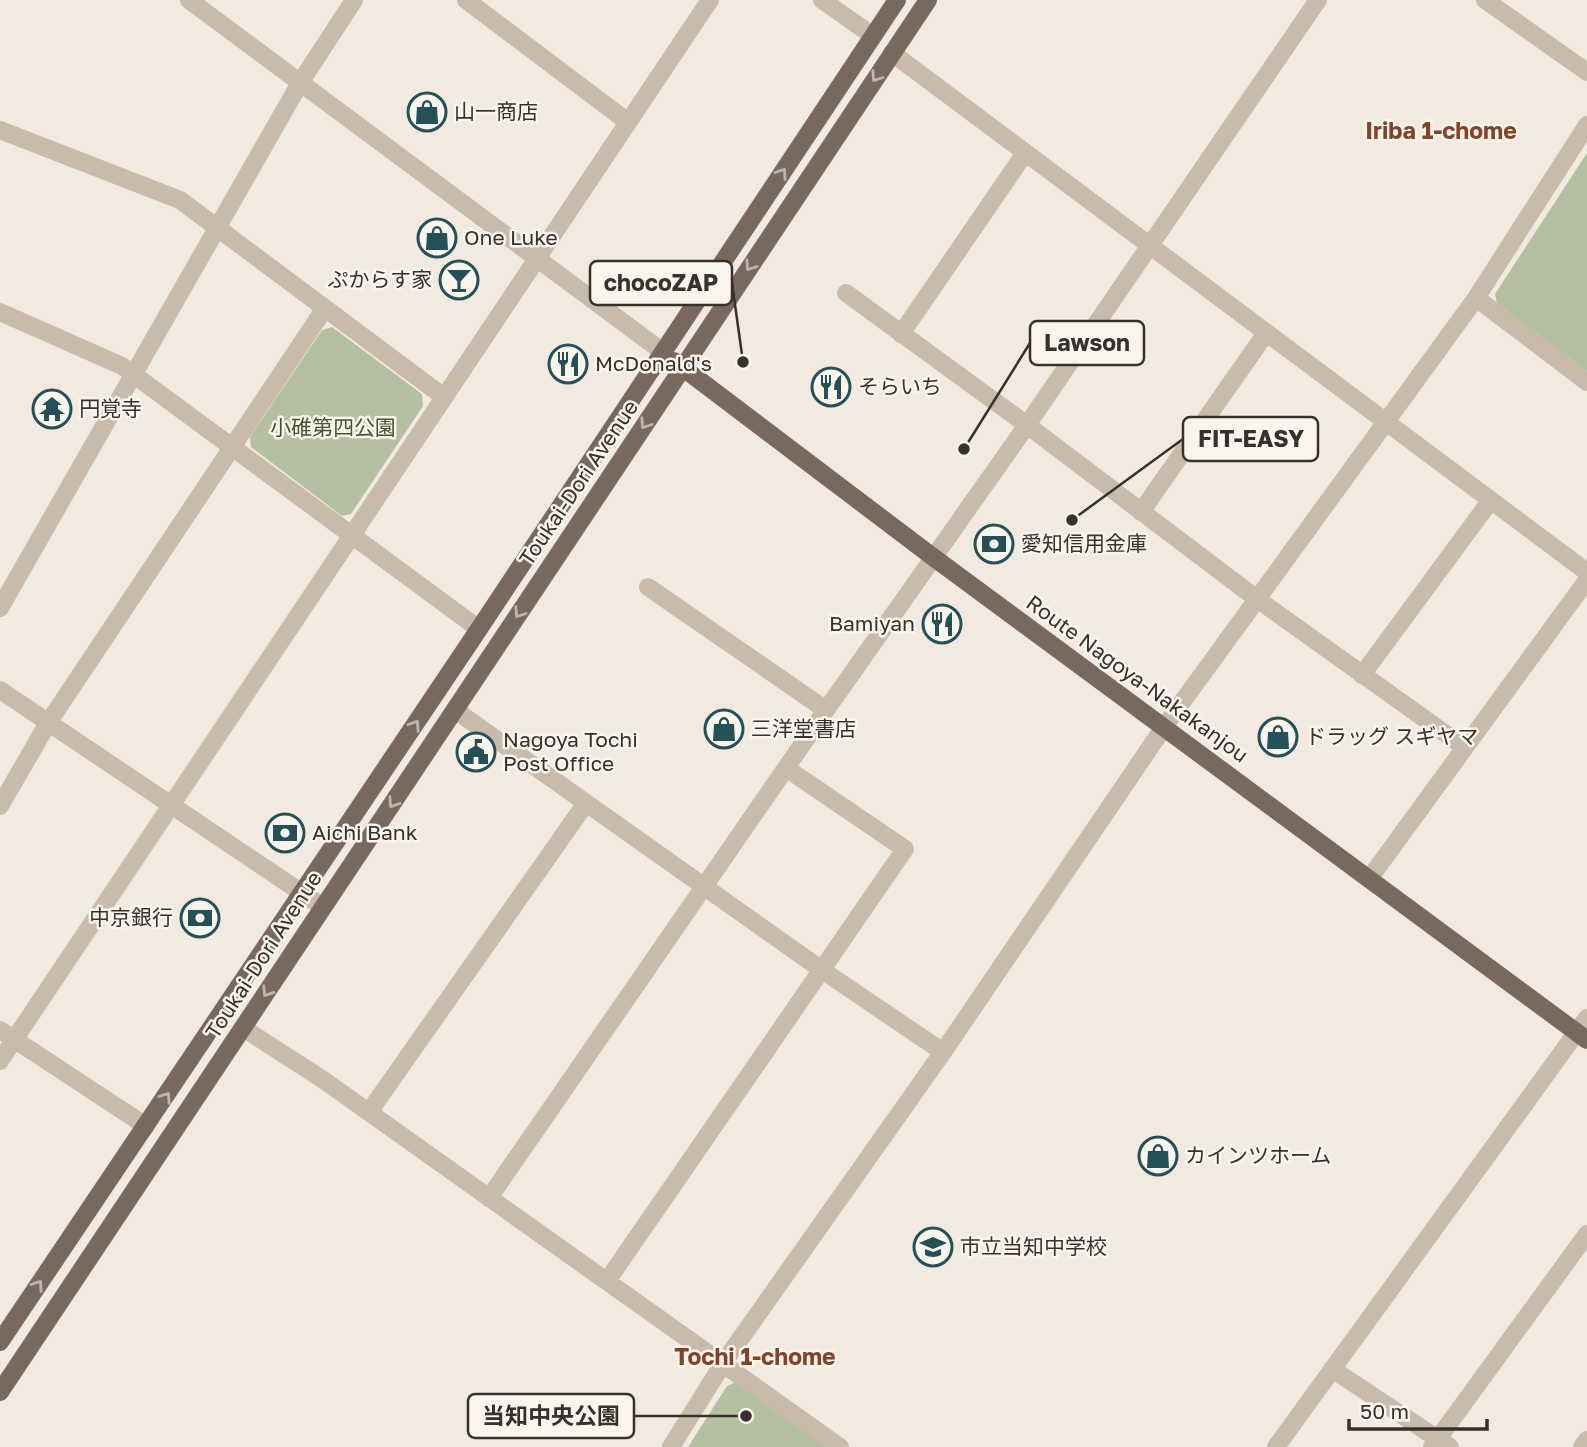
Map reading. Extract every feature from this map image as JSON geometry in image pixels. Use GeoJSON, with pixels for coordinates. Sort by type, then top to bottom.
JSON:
{"type":"FeatureCollection","features":[{"type":"Feature","properties":{"kind":"main road","name":"Toukai-Dori Avenue"},"geometry":{"type":"LineString","coordinates":[[1,1340],[479,629],[897,0]]}},
{"type":"Feature","properties":{"kind":"main road","name":"Toukai-Dori Avenue"},"geometry":{"type":"LineString","coordinates":[[0,1392],[928,0]]}},
{"type":"Feature","properties":{"kind":"main road","name":"Route Nagoya-Nakakanjou"},"geometry":{"type":"LineString","coordinates":[[663,352],[933,557],[1369,878],[1584,1030]]}},
{"type":"Feature","properties":{"kind":"street"},"geometry":{"type":"LineString","coordinates":[[189,0],[663,352]]}},
{"type":"Feature","properties":{"kind":"street"},"geometry":{"type":"LineString","coordinates":[[0,608],[300,83],[354,0]]}},
{"type":"Feature","properties":{"kind":"street"},"geometry":{"type":"LineString","coordinates":[[466,0],[628,122]]}},
{"type":"Feature","properties":{"kind":"street"},"geometry":{"type":"LineString","coordinates":[[0,1061],[7,1034],[171,805],[710,0]]}},
{"type":"Feature","properties":{"kind":"street"},"geometry":{"type":"LineString","coordinates":[[822,0],[873,36]]}},
{"type":"Feature","properties":{"kind":"street"},"geometry":{"type":"LineString","coordinates":[[489,1198],[826,710],[1027,425],[1318,0]]}},
{"type":"Feature","properties":{"kind":"street"},"geometry":{"type":"LineString","coordinates":[[1485,0],[1587,72]]}},
{"type":"Feature","properties":{"kind":"street"},"geometry":{"type":"LineString","coordinates":[[892,53],[1587,572]]}},
{"type":"Feature","properties":{"kind":"street"},"geometry":{"type":"LineString","coordinates":[[671,1447],[724,1362],[943,1052],[1164,727],[1476,298],[1587,125]]}},
{"type":"Feature","properties":{"kind":"street"},"geometry":{"type":"LineString","coordinates":[[0,130],[180,200],[444,397]]}},
{"type":"Feature","properties":{"kind":"street"},"geometry":{"type":"LineString","coordinates":[[901,334],[1026,153]]}},
{"type":"Feature","properties":{"kind":"street"},"geometry":{"type":"LineString","coordinates":[[846,293],[1027,425],[1257,599],[1464,747]]}},
{"type":"Feature","properties":{"kind":"street"},"geometry":{"type":"LineString","coordinates":[[1476,298],[1587,382]]}},
{"type":"Feature","properties":{"kind":"street"},"geometry":{"type":"LineString","coordinates":[[0,806],[48,723],[326,308]]}},
{"type":"Feature","properties":{"kind":"street"},"geometry":{"type":"LineString","coordinates":[[0,312],[122,366],[479,629]]}},
{"type":"Feature","properties":{"kind":"street"},"geometry":{"type":"LineString","coordinates":[[1141,512],[1266,333]]}},
{"type":"Feature","properties":{"kind":"street"},"geometry":{"type":"LineString","coordinates":[[1362,675],[1491,500]]}},
{"type":"Feature","properties":{"kind":"street"},"geometry":{"type":"LineString","coordinates":[[1369,878],[1587,580]]}},
{"type":"Feature","properties":{"kind":"street"},"geometry":{"type":"LineString","coordinates":[[648,587],[826,710]]}},
{"type":"Feature","properties":{"kind":"street"},"geometry":{"type":"LineString","coordinates":[[0,691],[323,907]]}},
{"type":"Feature","properties":{"kind":"street"},"geometry":{"type":"LineString","coordinates":[[455,710],[703,887],[943,1052]]}},
{"type":"Feature","properties":{"kind":"street"},"geometry":{"type":"LineString","coordinates":[[607,1281],[905,849],[786,768]]}},
{"type":"Feature","properties":{"kind":"street"},"geometry":{"type":"LineString","coordinates":[[369,1112],[586,803]]}},
{"type":"Feature","properties":{"kind":"street"},"geometry":{"type":"LineString","coordinates":[[243,1028],[369,1112],[841,1447]]}},
{"type":"Feature","properties":{"kind":"street"},"geometry":{"type":"LineString","coordinates":[[1276,1447],[1584,1030]]}},
{"type":"Feature","properties":{"kind":"street"},"geometry":{"type":"LineString","coordinates":[[7,1034],[146,1126]]}},
{"type":"Feature","properties":{"kind":"street"},"geometry":{"type":"LineString","coordinates":[[1332,1369],[1440,1444],[1587,1234]]}},
{"type":"Feature","properties":{"kind":"street"},"geometry":{"type":"LineString","coordinates":[[1582,1447],[1587,1440]]}},
{"type":"Feature","properties":{"kind":"green space"},"geometry":{"type":"Polygon","coordinates":[[[1587,153],[1587,371],[1497,303],[1495,294],[1587,153]]]}},
{"type":"Feature","properties":{"kind":"green space","name":"小碓第四公園"},"geometry":{"type":"Polygon","coordinates":[[[332,327],[422,394],[423,406],[351,514],[342,516],[251,447],[250,437],[322,330],[332,327]]]}},
{"type":"Feature","properties":{"kind":"green space"},"geometry":{"type":"Polygon","coordinates":[[[736,1382],[827,1447],[688,1447],[727,1386],[736,1382]]]}},
{"type":"Feature","properties":{"kind":"place","name":"山一商店"},"geometry":{"type":"Point","coordinates":[427,112]}},
{"type":"Feature","properties":{"kind":"place","name":"One Luke"},"geometry":{"type":"Point","coordinates":[437,238]}},
{"type":"Feature","properties":{"kind":"place","name":"ぷからす家"},"geometry":{"type":"Point","coordinates":[459,280]}},
{"type":"Feature","properties":{"kind":"place","name":"chocoZAP"},"geometry":{"type":"Point","coordinates":[743,362]}},
{"type":"Feature","properties":{"kind":"place","name":"McDonald's"},"geometry":{"type":"Point","coordinates":[568,364]}},
{"type":"Feature","properties":{"kind":"place","name":"そらいち"},"geometry":{"type":"Point","coordinates":[831,387]}},
{"type":"Feature","properties":{"kind":"place","name":"円覚寺"},"geometry":{"type":"Point","coordinates":[52,409]}},
{"type":"Feature","properties":{"kind":"place","name":"Lawson"},"geometry":{"type":"Point","coordinates":[964,449]}},
{"type":"Feature","properties":{"kind":"place","name":"FIT-EASY"},"geometry":{"type":"Point","coordinates":[1072,520]}},
{"type":"Feature","properties":{"kind":"place","name":"愛知信用金庫"},"geometry":{"type":"Point","coordinates":[994,544]}},
{"type":"Feature","properties":{"kind":"place","name":"Bamiyan"},"geometry":{"type":"Point","coordinates":[942,624]}},
{"type":"Feature","properties":{"kind":"place","name":"三洋堂書店"},"geometry":{"type":"Point","coordinates":[724,729]}},
{"type":"Feature","properties":{"kind":"place","name":"ドラッグ スギヤマ"},"geometry":{"type":"Point","coordinates":[1278,737]}},
{"type":"Feature","properties":{"kind":"place","name":"Nagoya Tochi Post Office"},"geometry":{"type":"Point","coordinates":[476,752]}},
{"type":"Feature","properties":{"kind":"place","name":"Aichi Bank"},"geometry":{"type":"Point","coordinates":[285,833]}},
{"type":"Feature","properties":{"kind":"place","name":"中京銀行"},"geometry":{"type":"Point","coordinates":[200,918]}},
{"type":"Feature","properties":{"kind":"place","name":"カインツホーム"},"geometry":{"type":"Point","coordinates":[1158,1156]}},
{"type":"Feature","properties":{"kind":"place","name":"市立当知中学校"},"geometry":{"type":"Point","coordinates":[933,1247]}},
{"type":"Feature","properties":{"kind":"place","name":"当知中央公園"},"geometry":{"type":"Point","coordinates":[746,1416]}},
{"type":"Feature","properties":{"kind":"district","name":"Iriba 1-chome"},"geometry":{"type":"Point","coordinates":[1441,131]}},
{"type":"Feature","properties":{"kind":"district","name":"Tochi 1-chome"},"geometry":{"type":"Point","coordinates":[755,1357]}}]}
